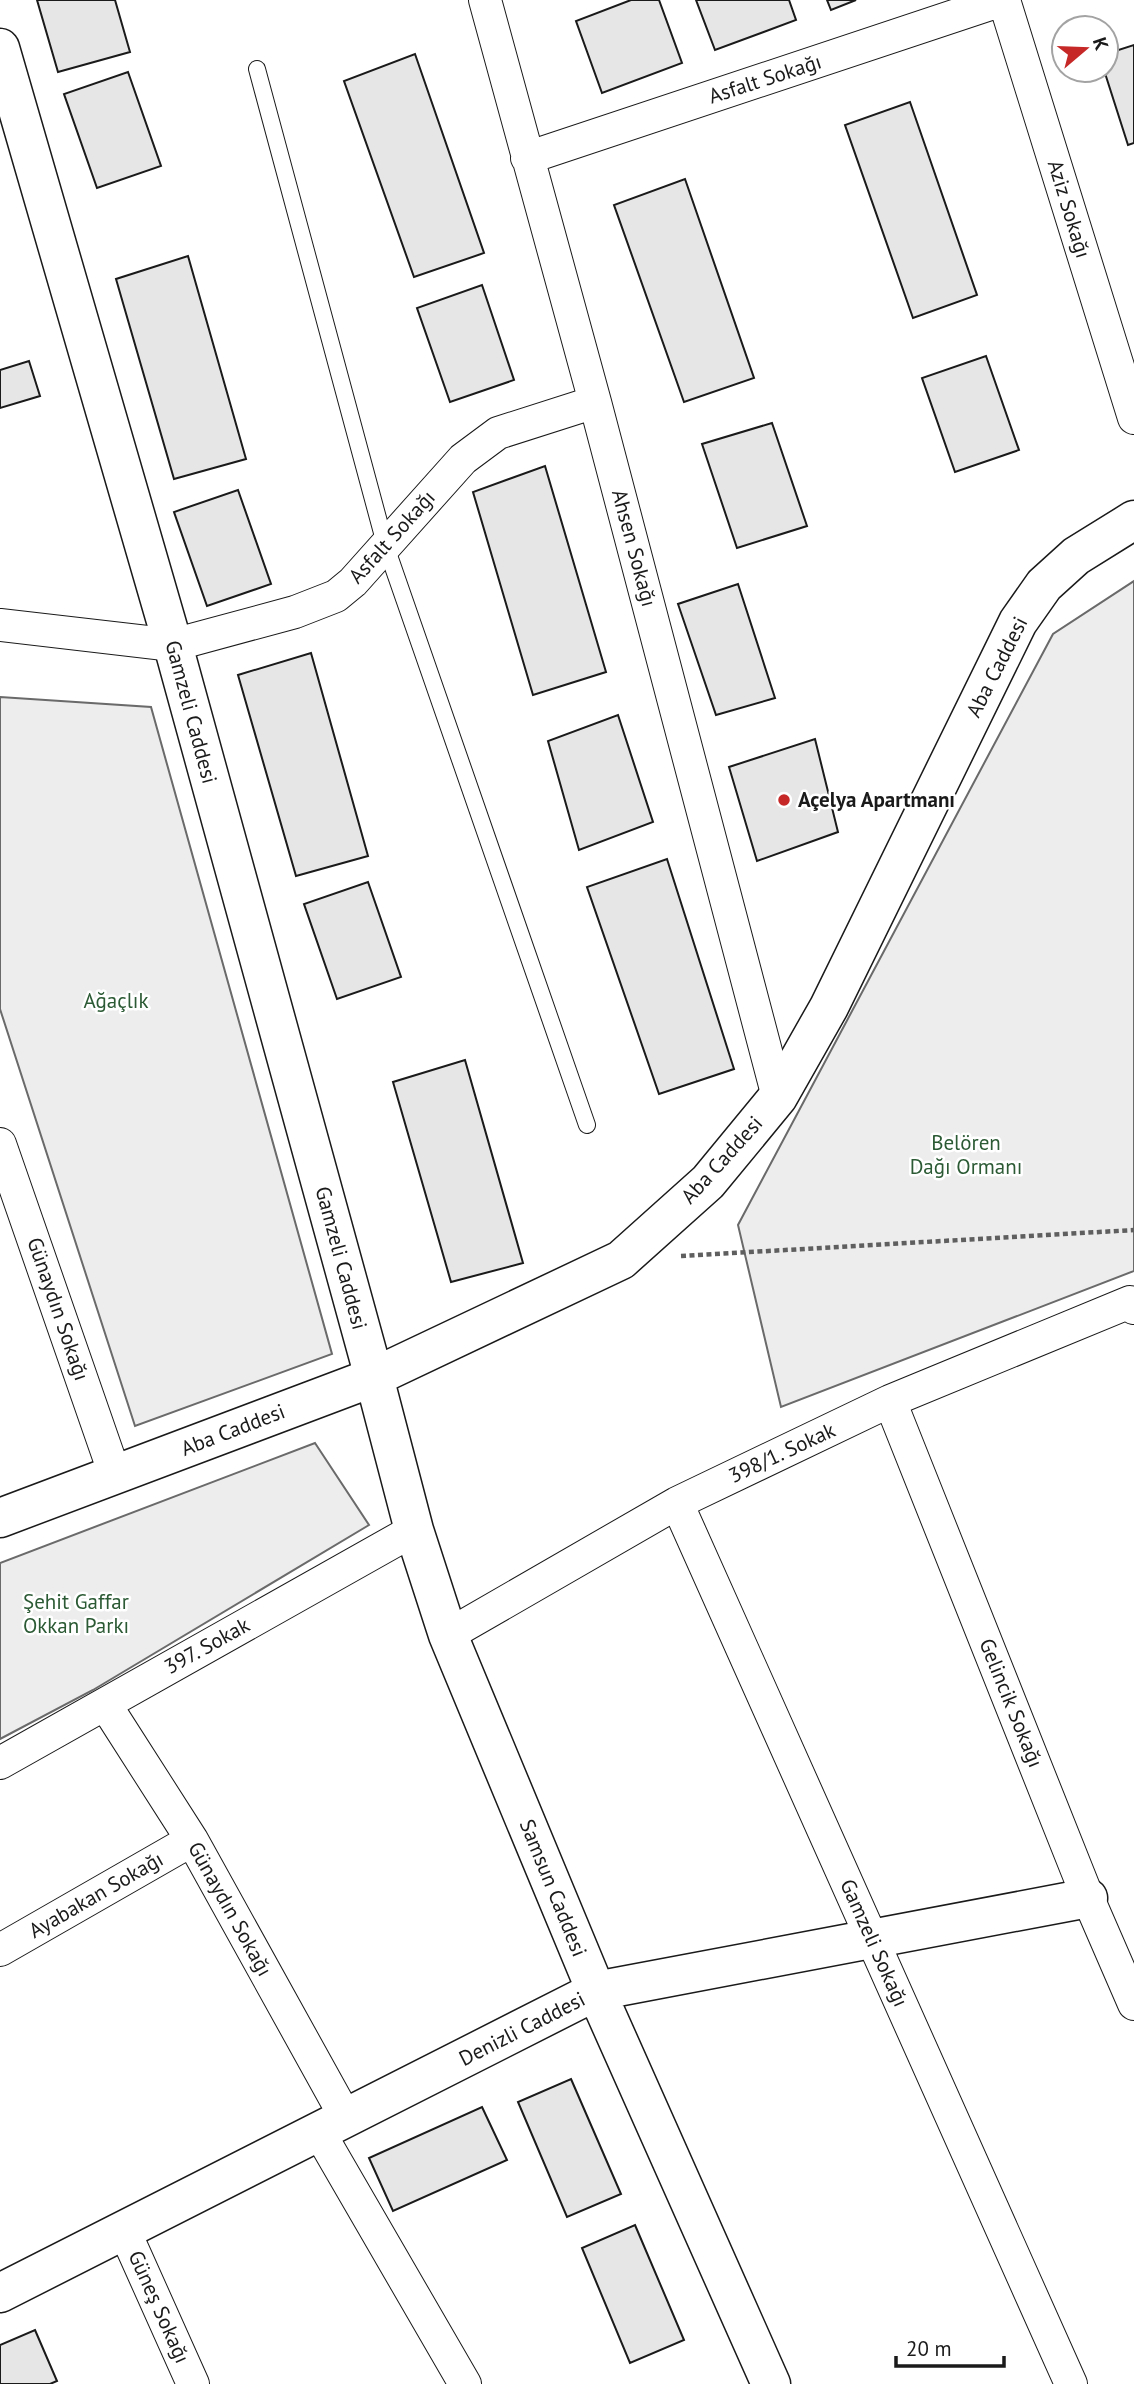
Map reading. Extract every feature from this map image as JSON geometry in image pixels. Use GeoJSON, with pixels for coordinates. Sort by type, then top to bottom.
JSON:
{"type":"FeatureCollection","features":[{"type":"Feature","properties":{"kind":"street","name":"Ahsen Sokağı"},"geometry":{"type":"LineString","coordinates":[[485,0],[595,402],[778,1097]]}},
{"type":"Feature","properties":{"kind":"street","name":"Asfalt Sokağı"},"geometry":{"type":"LineString","coordinates":[[527,158],[1003,0]]}},
{"type":"Feature","properties":{"kind":"street","name":"Aziz Sokağı"},"geometry":{"type":"LineString","coordinates":[[1003,0],[1134,418]]}},
{"type":"Feature","properties":{"kind":"street","name":"Gamzeli Caddesi"},"geometry":{"type":"LineString","coordinates":[[0,48],[173,645],[374,1377]]}},
{"type":"Feature","properties":{"kind":"street","name":"Asfalt Sokağı"},"geometry":{"type":"LineString","coordinates":[[173,645],[295,612],[336,596],[353,582],[463,459],[479,445],[498,433],[595,402]]}},
{"type":"Feature","properties":{"kind":"street","name":"Aba Caddesi"},"geometry":{"type":"LineString","coordinates":[[0,1518],[374,1377],[621,1260],[708,1182],[778,1097],[829,1007],[1018,622],[1044,585],[1076,556],[1134,520]]}},
{"type":"Feature","properties":{"kind":"street"},"geometry":{"type":"LineString","coordinates":[[0,625],[173,645]]}},
{"type":"Feature","properties":{"kind":"street","name":"Günaydın Sokağı"},"geometry":{"type":"LineString","coordinates":[[0,1144],[115,1475]]}},
{"type":"Feature","properties":{"kind":"street","name":"398/1. Sokak"},"geometry":{"type":"LineString","coordinates":[[448,1635],[677,1503],[890,1401],[1132,1305]]}},
{"type":"Feature","properties":{"kind":"street","name":"Samsun Caddesi"},"geometry":{"type":"LineString","coordinates":[[374,1377],[414,1530],[448,1635],[596,1992],[771,2384]]}},
{"type":"Feature","properties":{"kind":"street","name":"Gelincik Sokağı"},"geometry":{"type":"LineString","coordinates":[[890,1401],[1088,1898],[1134,2004]]}},
{"type":"Feature","properties":{"kind":"street","name":"Gamzeli Sokağı"},"geometry":{"type":"LineString","coordinates":[[677,1503],[1071,2384]]}},
{"type":"Feature","properties":{"kind":"street","name":"397. Sokak"},"geometry":{"type":"LineString","coordinates":[[0,1763],[414,1530]]}},
{"type":"Feature","properties":{"kind":"street","name":"Günaydın Sokağı"},"geometry":{"type":"LineString","coordinates":[[105,1704],[192,1840],[332,2125],[465,2384]]}},
{"type":"Feature","properties":{"kind":"street","name":"Ayabakan Sokağı"},"geometry":{"type":"LineString","coordinates":[[0,1950],[192,1840]]}},
{"type":"Feature","properties":{"kind":"street","name":"Denizli Caddesi"},"geometry":{"type":"LineString","coordinates":[[0,2293],[596,1992],[1088,1898]]}},
{"type":"Feature","properties":{"kind":"street","name":"Güneş Sokağı"},"geometry":{"type":"LineString","coordinates":[[124,2230],[193,2384]]}},
{"type":"Feature","properties":{"kind":"lane"},"geometry":{"type":"LineString","coordinates":[[257,69],[385,544],[587,1125]]}},
{"type":"Feature","properties":{"kind":"path"},"geometry":{"type":"LineString","coordinates":[[677,1256],[1134,1230]]}},
{"type":"Feature","properties":{"kind":"shaded area","name":"Belören Dağı Ormanı"},"geometry":{"type":"Polygon","coordinates":[[[1134,581],[1134,1271],[781,1407],[738,1225],[1053,634],[1134,581]]]}},
{"type":"Feature","properties":{"kind":"shaded area","name":"Ağaçlık"},"geometry":{"type":"Polygon","coordinates":[[[0,697],[151,707],[332,1354],[135,1426],[0,1009],[0,697]]]}},
{"type":"Feature","properties":{"kind":"shaded area","name":"Şehit Gaffar Okkan Parkı"},"geometry":{"type":"Polygon","coordinates":[[[315,1443],[369,1525],[93,1690],[0,1739],[0,1563],[315,1443]]]}},
{"type":"Feature","properties":{"kind":"building"},"geometry":{"type":"Polygon","coordinates":[[[37,0],[115,0],[130,52],[58,72],[37,0]]]}},
{"type":"Feature","properties":{"kind":"building"},"geometry":{"type":"Polygon","coordinates":[[[631,0],[659,0],[682,63],[602,93],[576,21],[631,0]]]}},
{"type":"Feature","properties":{"kind":"building"},"geometry":{"type":"Polygon","coordinates":[[[696,0],[789,0],[796,20],[715,50],[696,0]]]}},
{"type":"Feature","properties":{"kind":"building"},"geometry":{"type":"Polygon","coordinates":[[[827,0],[856,0],[831,10],[827,0]]]}},
{"type":"Feature","properties":{"kind":"building"},"geometry":{"type":"Polygon","coordinates":[[[1134,45],[1134,143],[1128,145],[1108,84],[1120,84],[1120,50],[1134,45]]]}},
{"type":"Feature","properties":{"kind":"building"},"geometry":{"type":"Polygon","coordinates":[[[415,54],[484,253],[414,277],[344,81],[415,54]]]}},
{"type":"Feature","properties":{"kind":"building"},"geometry":{"type":"Polygon","coordinates":[[[128,72],[161,166],[97,188],[64,94],[128,72]]]}},
{"type":"Feature","properties":{"kind":"building"},"geometry":{"type":"Polygon","coordinates":[[[910,102],[977,295],[913,318],[845,125],[910,102]]]}},
{"type":"Feature","properties":{"kind":"building"},"geometry":{"type":"Polygon","coordinates":[[[685,179],[754,378],[684,402],[614,205],[685,179]]]}},
{"type":"Feature","properties":{"kind":"building"},"geometry":{"type":"Polygon","coordinates":[[[188,256],[246,459],[174,479],[116,279],[188,256]]]}},
{"type":"Feature","properties":{"kind":"building"},"geometry":{"type":"Polygon","coordinates":[[[482,285],[514,380],[450,402],[417,308],[482,285]]]}},
{"type":"Feature","properties":{"kind":"building"},"geometry":{"type":"Polygon","coordinates":[[[986,356],[1019,450],[955,472],[922,378],[986,356]]]}},
{"type":"Feature","properties":{"kind":"building"},"geometry":{"type":"Polygon","coordinates":[[[29,361],[40,396],[0,408],[0,370],[29,361]]]}},
{"type":"Feature","properties":{"kind":"building"},"geometry":{"type":"Polygon","coordinates":[[[772,423],[807,526],[737,548],[702,444],[772,423]]]}},
{"type":"Feature","properties":{"kind":"building"},"geometry":{"type":"Polygon","coordinates":[[[545,466],[606,672],[533,695],[473,492],[545,466]]]}},
{"type":"Feature","properties":{"kind":"building"},"geometry":{"type":"Polygon","coordinates":[[[238,490],[271,584],[207,606],[174,512],[238,490]]]}},
{"type":"Feature","properties":{"kind":"building"},"geometry":{"type":"Polygon","coordinates":[[[738,584],[775,698],[716,715],[678,604],[738,584]]]}},
{"type":"Feature","properties":{"kind":"building"},"geometry":{"type":"Polygon","coordinates":[[[311,653],[368,856],[296,876],[238,675],[311,653]]]}},
{"type":"Feature","properties":{"kind":"building"},"geometry":{"type":"Polygon","coordinates":[[[618,715],[653,822],[579,850],[548,741],[618,715]]]}},
{"type":"Feature","properties":{"kind":"building","name":"Açelya Apartmanı"},"geometry":{"type":"Polygon","coordinates":[[[815,739],[838,832],[757,861],[729,767],[815,739]]]}},
{"type":"Feature","properties":{"kind":"building"},"geometry":{"type":"Polygon","coordinates":[[[667,859],[734,1069],[659,1094],[587,887],[667,859]]]}},
{"type":"Feature","properties":{"kind":"building"},"geometry":{"type":"Polygon","coordinates":[[[368,882],[401,977],[337,999],[304,904],[368,882]]]}},
{"type":"Feature","properties":{"kind":"building"},"geometry":{"type":"Polygon","coordinates":[[[465,1060],[523,1263],[451,1282],[393,1082],[465,1060]]]}},
{"type":"Feature","properties":{"kind":"building"},"geometry":{"type":"Polygon","coordinates":[[[571,2079],[621,2194],[567,2217],[518,2102],[571,2079]]]}},
{"type":"Feature","properties":{"kind":"building"},"geometry":{"type":"Polygon","coordinates":[[[482,2107],[507,2160],[393,2211],[369,2158],[482,2107]]]}},
{"type":"Feature","properties":{"kind":"building"},"geometry":{"type":"Polygon","coordinates":[[[635,2225],[684,2340],[630,2363],[582,2248],[635,2225]]]}},
{"type":"Feature","properties":{"kind":"building"},"geometry":{"type":"Polygon","coordinates":[[[35,2330],[57,2381],[50,2384],[0,2384],[0,2345],[35,2330]]]}},
{"type":"Feature","properties":{"kind":"place","name":"Açelya Apartmanı"},"geometry":{"type":"Point","coordinates":[784,800]}}]}
